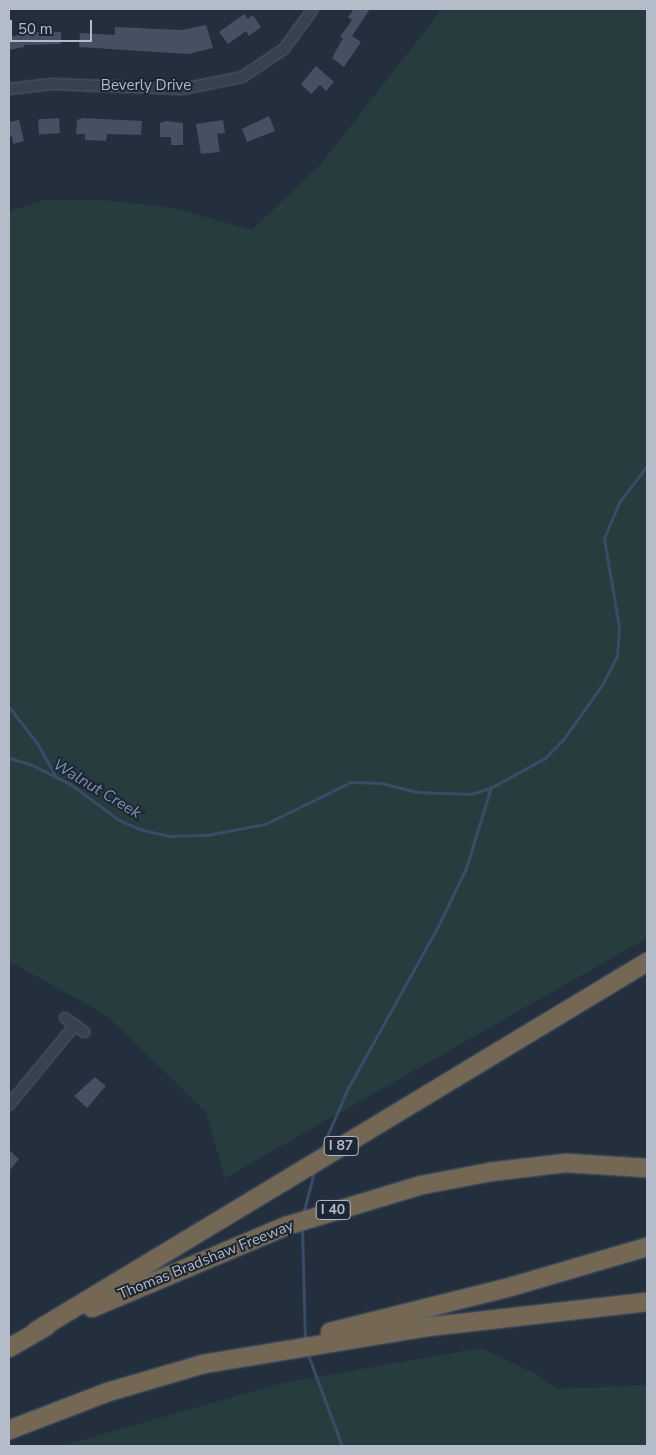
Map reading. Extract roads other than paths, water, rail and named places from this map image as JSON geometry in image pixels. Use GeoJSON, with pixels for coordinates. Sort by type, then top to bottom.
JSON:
{"type":"FeatureCollection","features":[{"type":"Feature","properties":{"kind":"highway","name":"I 87"},"geometry":{"type":"LineString","coordinates":[[36,1331],[647,962]]}},
{"type":"Feature","properties":{"kind":"highway","name":"Thomas Bradshaw Freeway"},"geometry":{"type":"LineString","coordinates":[[9,1348],[36,1331],[286,1226],[369,1199],[422,1185],[518,1168],[566,1163],[647,1168]]}},
{"type":"Feature","properties":{"kind":"highway"},"geometry":{"type":"LineString","coordinates":[[9,1430],[108,1392],[204,1364],[510,1287],[647,1247]]}},
{"type":"Feature","properties":{"kind":"highway"},"geometry":{"type":"LineString","coordinates":[[204,1364],[427,1327],[647,1302]]}},
{"type":"Feature","properties":{"kind":"street","name":"Beverly Drive"},"geometry":{"type":"LineString","coordinates":[[9,89],[52,84],[182,89],[242,77],[284,49],[313,9]]}},
{"type":"Feature","properties":{"kind":"street"},"geometry":{"type":"LineString","coordinates":[[65,1018],[84,1032]]}},
{"type":"Feature","properties":{"kind":"street"},"geometry":{"type":"LineString","coordinates":[[9,1105],[75,1025]]}},
{"type":"Feature","properties":{"kind":"waterway","name":"Walnut Creek"},"geometry":{"type":"LineString","coordinates":[[9,758],[30,764],[70,784],[119,820],[139,829],[169,836],[207,835],[265,824],[351,782],[381,783],[417,792],[471,794],[492,787],[545,758],[565,737],[602,685],[617,656],[619,627],[604,538],[619,502],[647,466]]}},
{"type":"Feature","properties":{"kind":"waterway"},"geometry":{"type":"LineString","coordinates":[[9,707],[37,743],[55,776]]}},
{"type":"Feature","properties":{"kind":"waterway"},"geometry":{"type":"LineString","coordinates":[[320,1152],[348,1088],[438,926],[466,868],[491,787]]}},
{"type":"Feature","properties":{"kind":"waterway"},"geometry":{"type":"LineString","coordinates":[[303,1214],[314,1172]]}},
{"type":"Feature","properties":{"kind":"waterway"},"geometry":{"type":"LineString","coordinates":[[302,1228],[305,1341]]}},
{"type":"Feature","properties":{"kind":"waterway"},"geometry":{"type":"LineString","coordinates":[[307,1352],[342,1446]]}}]}
